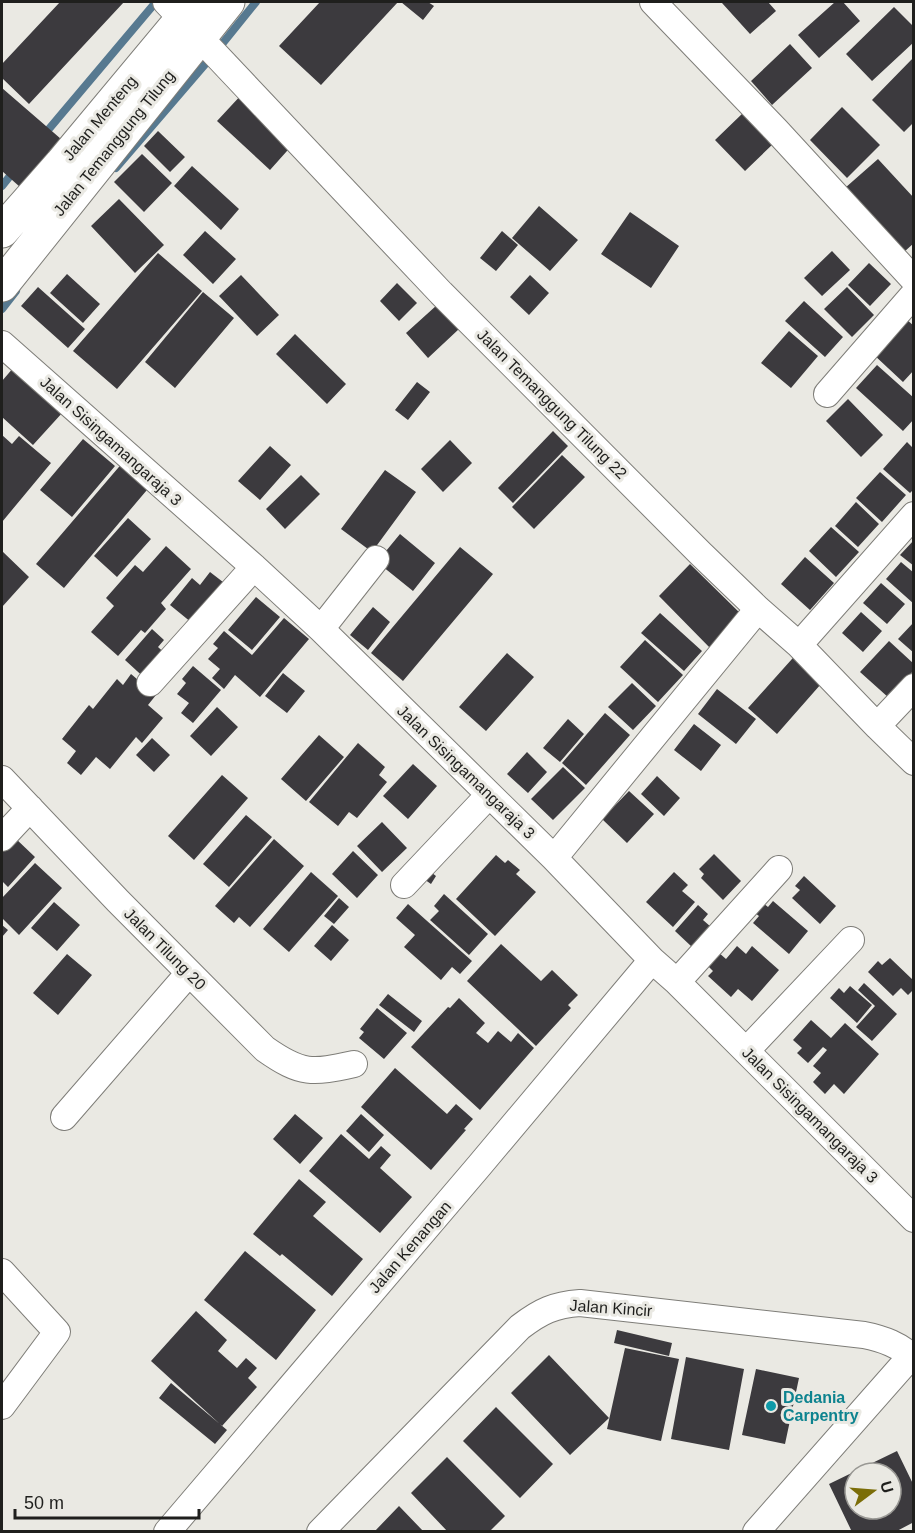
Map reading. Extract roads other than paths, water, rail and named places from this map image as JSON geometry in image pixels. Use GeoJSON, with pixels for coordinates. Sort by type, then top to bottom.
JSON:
{"type":"FeatureCollection","features":[{"type":"Feature","properties":{"kind":"street","name":"Jalan Temanggung Tilung"},"geometry":{"type":"LineString","coordinates":[[2,285],[185,15],[228,2]]}},
{"type":"Feature","properties":{"kind":"street"},"geometry":{"type":"LineString","coordinates":[[653,2],[776,130],[914,280]]}},
{"type":"Feature","properties":{"kind":"street","name":"Jalan Menteng"},"geometry":{"type":"LineString","coordinates":[[2,231],[62,164],[185,15]]}},
{"type":"Feature","properties":{"kind":"street","name":"Jalan Temanggung Tilung 22"},"geometry":{"type":"LineString","coordinates":[[185,15],[441,293],[700,553],[799,645],[914,762]]}},
{"type":"Feature","properties":{"kind":"street"},"geometry":{"type":"LineString","coordinates":[[827,393],[914,294]]}},
{"type":"Feature","properties":{"kind":"street","name":"Jalan Sisingamangaraja 3"},"geometry":{"type":"LineString","coordinates":[[2,344],[321,629],[554,858],[652,960],[677,982],[914,1219]]}},
{"type":"Feature","properties":{"kind":"street"},"geometry":{"type":"LineString","coordinates":[[799,645],[914,515]]}},
{"type":"Feature","properties":{"kind":"street"},"geometry":{"type":"LineString","coordinates":[[321,629],[375,559]]}},
{"type":"Feature","properties":{"kind":"street"},"geometry":{"type":"LineString","coordinates":[[150,683],[254,567]]}},
{"type":"Feature","properties":{"kind":"street"},"geometry":{"type":"LineString","coordinates":[[554,858],[758,609]]}},
{"type":"Feature","properties":{"kind":"street"},"geometry":{"type":"LineString","coordinates":[[877,726],[914,687]]}},
{"type":"Feature","properties":{"kind":"street","name":"Jalan Tilung 20"},"geometry":{"type":"LineString","coordinates":[[2,779],[118,901],[265,1049],[282,1061],[306,1071],[328,1070],[354,1064]]}},
{"type":"Feature","properties":{"kind":"street"},"geometry":{"type":"LineString","coordinates":[[404,885],[489,795]]}},
{"type":"Feature","properties":{"kind":"street"},"geometry":{"type":"LineString","coordinates":[[2,838],[30,808]]}},
{"type":"Feature","properties":{"kind":"street"},"geometry":{"type":"LineString","coordinates":[[677,982],[779,868]]}},
{"type":"Feature","properties":{"kind":"street"},"geometry":{"type":"LineString","coordinates":[[746,1051],[851,939]]}},
{"type":"Feature","properties":{"kind":"street","name":"Jalan Kenangan"},"geometry":{"type":"LineString","coordinates":[[167,1532],[652,960]]}},
{"type":"Feature","properties":{"kind":"street"},"geometry":{"type":"LineString","coordinates":[[64,1117],[189,973]]}},
{"type":"Feature","properties":{"kind":"street"},"geometry":{"type":"LineString","coordinates":[[2,1272],[57,1332],[2,1406]]}},
{"type":"Feature","properties":{"kind":"street","name":"Jalan Kincir"},"geometry":{"type":"LineString","coordinates":[[320,1532],[520,1327],[537,1314],[564,1304],[580,1303],[864,1335],[886,1340],[900,1347],[912,1357]]}},
{"type":"Feature","properties":{"kind":"street"},"geometry":{"type":"LineString","coordinates":[[756,1532],[912,1357]]}},
{"type":"Feature","properties":{"kind":"waterway"},"geometry":{"type":"LineString","coordinates":[[43,136],[156,2]]}},
{"type":"Feature","properties":{"kind":"waterway"},"geometry":{"type":"LineString","coordinates":[[116,168],[256,2]]}},
{"type":"Feature","properties":{"kind":"waterway"},"geometry":{"type":"LineString","coordinates":[[2,186],[14,171]]}},
{"type":"Feature","properties":{"kind":"waterway"},"geometry":{"type":"LineString","coordinates":[[2,309],[16,291]]}},
{"type":"Feature","properties":{"kind":"place","name":"Dedania Carpentry"},"geometry":{"type":"Point","coordinates":[771,1406]}}]}
